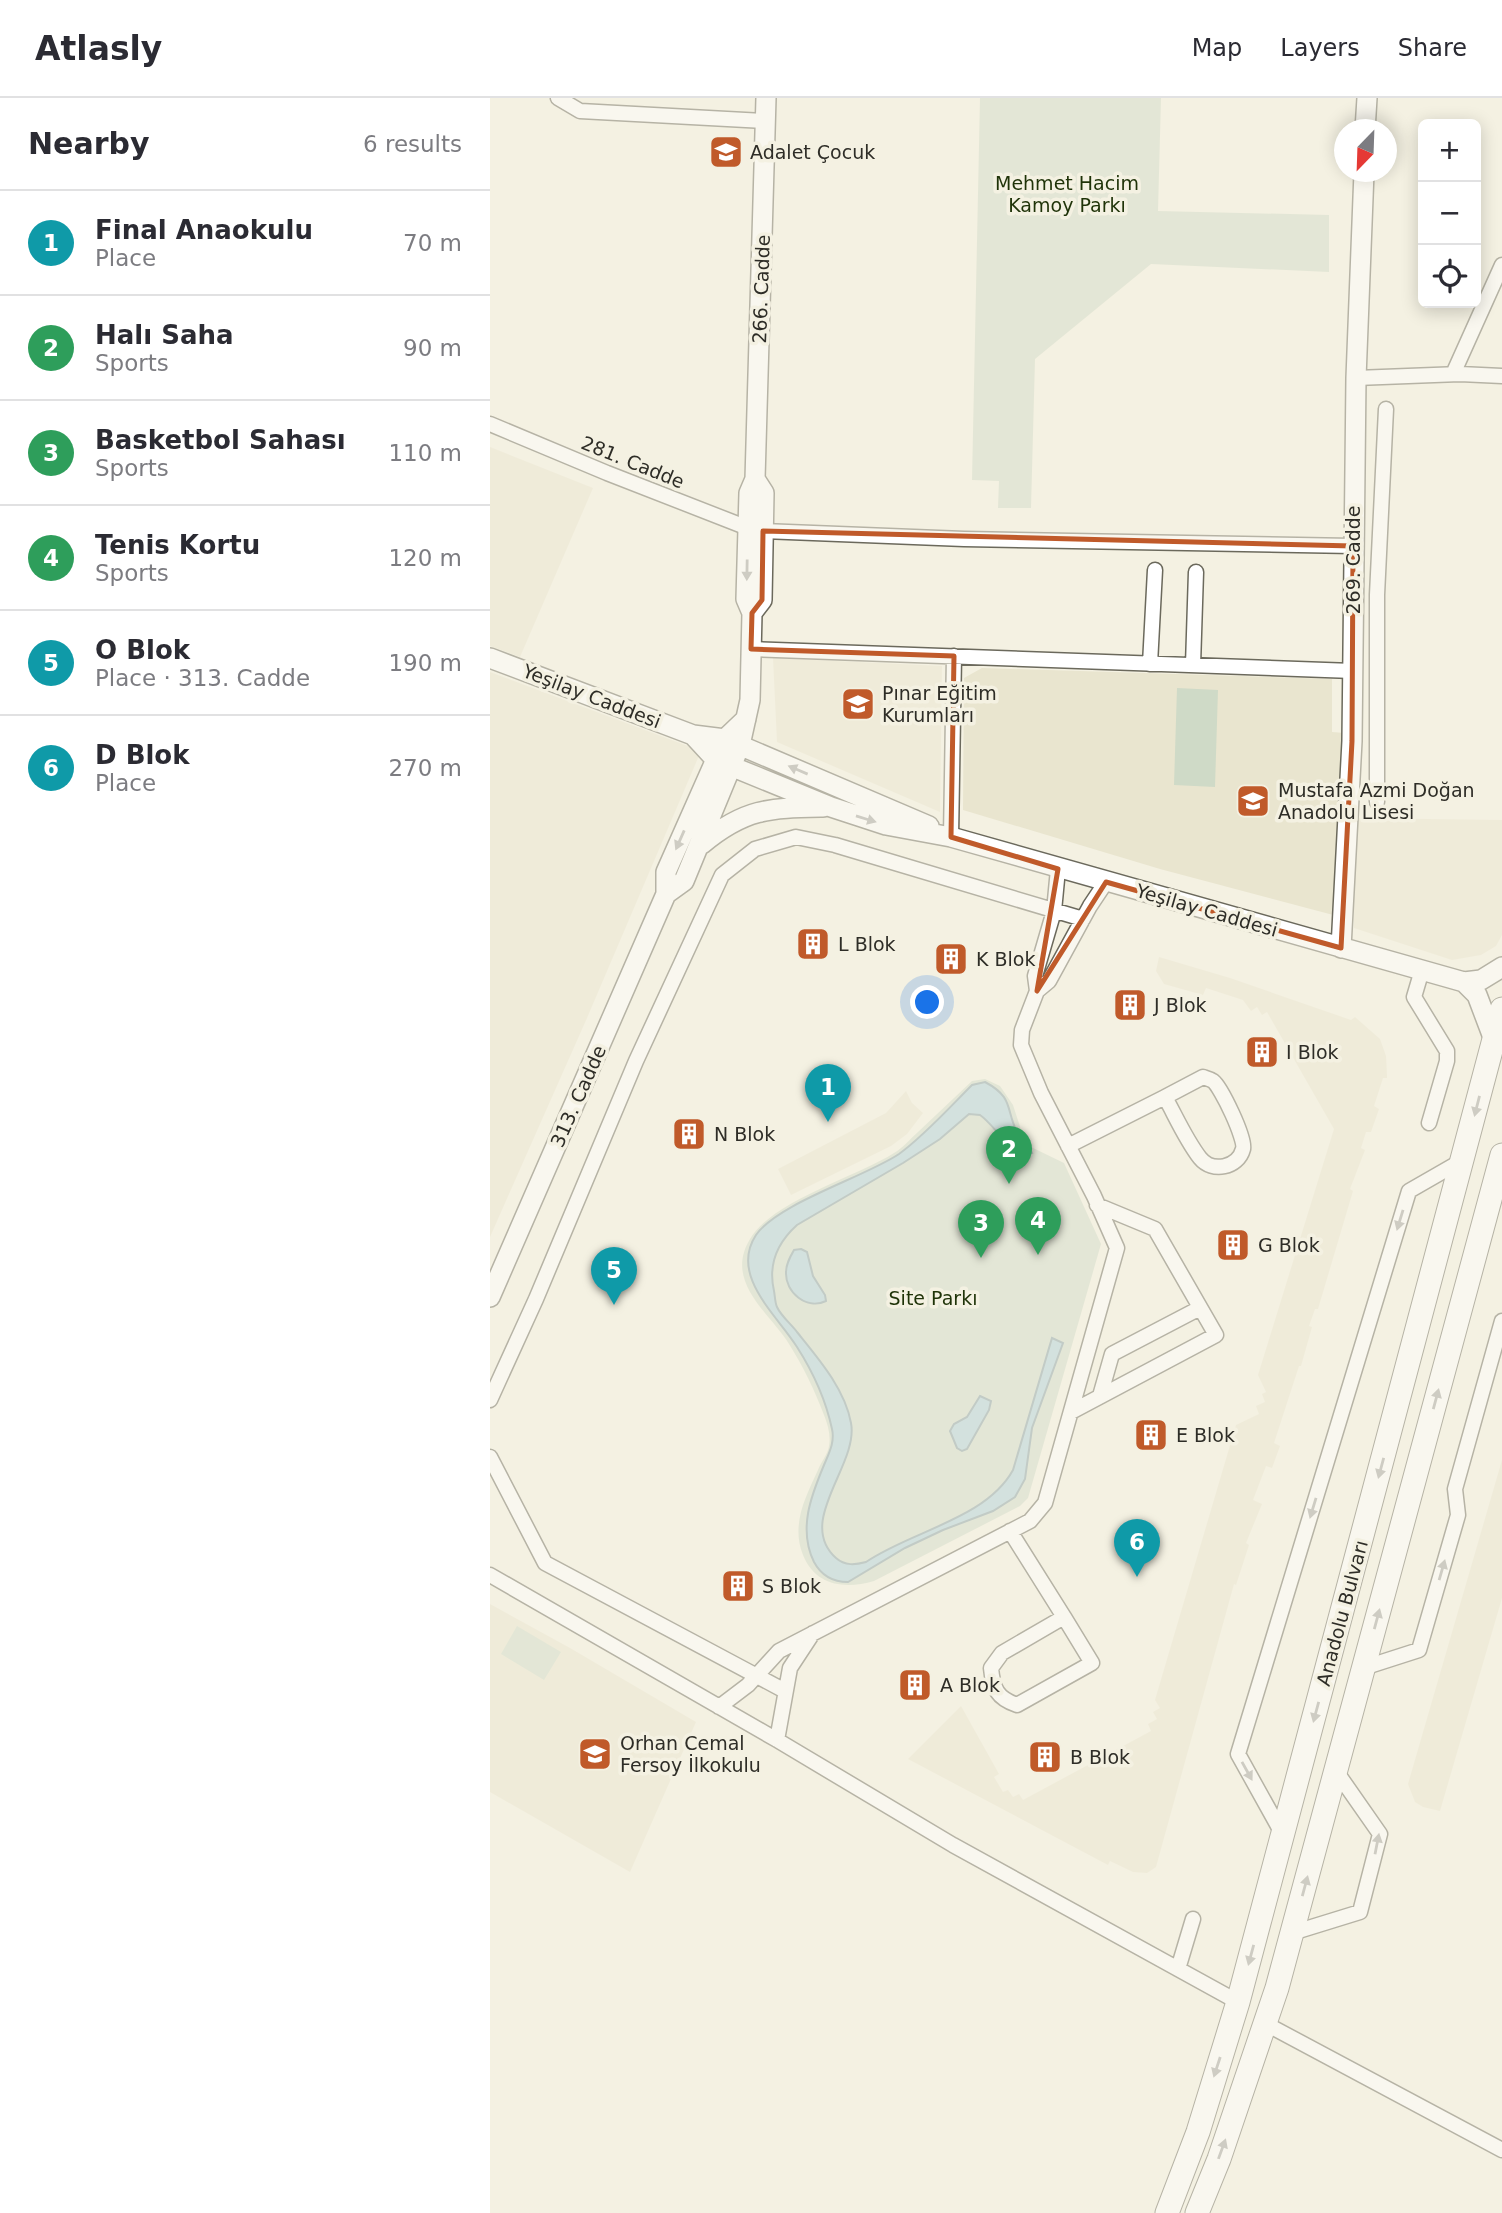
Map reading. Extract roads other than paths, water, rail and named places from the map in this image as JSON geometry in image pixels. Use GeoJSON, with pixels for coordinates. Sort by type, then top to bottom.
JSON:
{"type":"FeatureCollection","features":[{"type":"Feature","properties":{"kind":"main road","name":"266. Cadde"},"geometry":{"type":"LineString","coordinates":[[728,753],[746,719],[750,700],[752,613],[762,600],[756,530],[749,493],[755,479],[764,249],[766,98]]}},
{"type":"Feature","properties":{"kind":"main road"},"geometry":{"type":"LineString","coordinates":[[1366,119],[1367,98]]}},
{"type":"Feature","properties":{"kind":"main road","name":"269. Cadde"},"geometry":{"type":"LineString","coordinates":[[1341,948],[1352,741],[1356,378],[1364,182]]}},
{"type":"Feature","properties":{"kind":"main road","name":"Yeşilay Caddesi"},"geometry":{"type":"LineString","coordinates":[[490,657],[693,735],[831,807],[886,825],[951,836],[1058,869],[1464,982]]}},
{"type":"Feature","properties":{"kind":"main road","name":"Yeşilay Caddesi"},"geometry":{"type":"LineString","coordinates":[[728,753],[904,814],[951,836]]}},
{"type":"Feature","properties":{"kind":"main road","name":"313. Cadde"},"geometry":{"type":"LineString","coordinates":[[666,894],[684,881],[699,847],[728,753]]}},
{"type":"Feature","properties":{"kind":"main road","name":"313. Cadde"},"geometry":{"type":"LineString","coordinates":[[490,1297],[666,894],[666,872],[728,753]]}},
{"type":"Feature","properties":{"kind":"main road"},"geometry":{"type":"LineString","coordinates":[[699,847],[720,829],[747,816],[773,808],[831,807]]}},
{"type":"Feature","properties":{"kind":"main road"},"geometry":{"type":"LineString","coordinates":[[1464,982],[1481,980],[1502,967]]}},
{"type":"Feature","properties":{"kind":"main road"},"geometry":{"type":"LineString","coordinates":[[1464,982],[1477,995],[1494,1040]]}},
{"type":"Feature","properties":{"kind":"main road","name":"Anadolu Bulvarı"},"geometry":{"type":"LineString","coordinates":[[1167,2213],[1198,2132],[1238,2002],[1502,1009]]}},
{"type":"Feature","properties":{"kind":"main road","name":"Anadolu Bulvarı"},"geometry":{"type":"LineString","coordinates":[[1197,2213],[1266,2024],[1498,1188],[1502,1155]]}},
{"type":"Feature","properties":{"kind":"street"},"geometry":{"type":"LineString","coordinates":[[558,98],[580,111],[765,121]]}},
{"type":"Feature","properties":{"kind":"street"},"geometry":{"type":"LineString","coordinates":[[1453,374],[1502,265]]}},
{"type":"Feature","properties":{"kind":"street"},"geometry":{"type":"LineString","coordinates":[[1356,378],[1453,374],[1502,376]]}},
{"type":"Feature","properties":{"kind":"street"},"geometry":{"type":"LineString","coordinates":[[1377,802],[1377,595],[1386,409]]}},
{"type":"Feature","properties":{"kind":"street","name":"281. Cadde"},"geometry":{"type":"LineString","coordinates":[[490,424],[607,473],[756,530],[964,539],[1353,546]]}},
{"type":"Feature","properties":{"kind":"street"},"geometry":{"type":"LineString","coordinates":[[1150,664],[1154,570]]}},
{"type":"Feature","properties":{"kind":"street"},"geometry":{"type":"LineString","coordinates":[[1193,665],[1196,572]]}},
{"type":"Feature","properties":{"kind":"street"},"geometry":{"type":"LineString","coordinates":[[1353,594],[1377,595]]}},
{"type":"Feature","properties":{"kind":"street"},"geometry":{"type":"LineString","coordinates":[[751,649],[1353,671]]}},
{"type":"Feature","properties":{"kind":"street"},"geometry":{"type":"LineString","coordinates":[[951,836],[954,656]]}},
{"type":"Feature","properties":{"kind":"street"},"geometry":{"type":"LineString","coordinates":[[490,1400],[536,1299],[636,1061],[722,876],[755,849],[796,837],[835,845],[1083,919]]}},
{"type":"Feature","properties":{"kind":"street"},"geometry":{"type":"LineString","coordinates":[[1037,992],[1035,976],[1054,912],[1058,869]]}},
{"type":"Feature","properties":{"kind":"street"},"geometry":{"type":"LineString","coordinates":[[719,1707],[748,1685],[779,1651],[1030,1521],[1045,1503],[1117,1248],[1041,1093],[1021,1045],[1022,1030],[1037,992],[1049,981],[1106,882]]}},
{"type":"Feature","properties":{"kind":"street"},"geometry":{"type":"LineString","coordinates":[[1422,970],[1414,997],[1447,1051],[1447,1061],[1429,1123]]}},
{"type":"Feature","properties":{"kind":"street"},"geometry":{"type":"LineString","coordinates":[[1068,1146],[1203,1077],[1214,1082],[1244,1136],[1244,1149],[1237,1160],[1222,1168],[1212,1167],[1201,1160],[1165,1097]]}},
{"type":"Feature","properties":{"kind":"street"},"geometry":{"type":"LineString","coordinates":[[1283,1835],[1238,1754],[1409,1191],[1463,1160]]}},
{"type":"Feature","properties":{"kind":"street"},"geometry":{"type":"LineString","coordinates":[[1070,1412],[1216,1335],[1155,1229],[1097,1205]]}},
{"type":"Feature","properties":{"kind":"street"},"geometry":{"type":"LineString","coordinates":[[1100,1396],[1112,1354],[1200,1308]]}},
{"type":"Feature","properties":{"kind":"street"},"geometry":{"type":"LineString","coordinates":[[1363,1668],[1419,1650],[1458,1515],[1455,1489],[1502,1321]]}},
{"type":"Feature","properties":{"kind":"street"},"geometry":{"type":"LineString","coordinates":[[490,1457],[545,1563],[785,1691]]}},
{"type":"Feature","properties":{"kind":"street"},"geometry":{"type":"LineString","coordinates":[[1010,1531],[1064,1617],[1092,1663],[1017,1704],[1004,1700],[993,1684],[991,1668],[1002,1653],[1064,1617]]}},
{"type":"Feature","properties":{"kind":"street"},"geometry":{"type":"LineString","coordinates":[[490,1576],[953,1844],[1238,2002]]}},
{"type":"Feature","properties":{"kind":"street"},"geometry":{"type":"LineString","coordinates":[[777,1740],[790,1668],[813,1632]]}},
{"type":"Feature","properties":{"kind":"street"},"geometry":{"type":"LineString","coordinates":[[1292,1933],[1360,1912],[1381,1834],[1336,1771]]}},
{"type":"Feature","properties":{"kind":"street"},"geometry":{"type":"LineString","coordinates":[[1178,1969],[1193,1919]]}},
{"type":"Feature","properties":{"kind":"street"},"geometry":{"type":"LineString","coordinates":[[1266,2024],[1502,2150]]}},
{"type":"Feature","properties":{"kind":"water"},"geometry":{"type":"Polygon","coordinates":[[[985,1082],[1005,1099],[1018,1134],[1032,1153],[1017,1150],[980,1115],[969,1114],[940,1139],[903,1163],[797,1225],[784,1239],[773,1263],[772,1281],[777,1307],[830,1374],[848,1410],[851,1439],[825,1510],[822,1527],[825,1543],[839,1561],[847,1564],[866,1562],[946,1523],[985,1501],[1001,1487],[1013,1470],[1052,1338],[1063,1343],[1032,1428],[1025,1479],[1015,1497],[993,1511],[905,1548],[848,1582],[837,1581],[817,1567],[809,1550],[807,1537],[811,1501],[832,1443],[829,1418],[823,1397],[808,1366],[759,1295],[748,1265],[749,1250],[756,1235],[767,1223],[802,1201],[899,1154],[972,1085],[985,1082]]]}},
{"type":"Feature","properties":{"kind":"water"},"geometry":{"type":"Polygon","coordinates":[[[794,1250],[807,1252],[813,1276],[826,1301],[805,1301],[789,1287],[787,1263],[794,1250]]]}},
{"type":"Feature","properties":{"kind":"water"},"geometry":{"type":"Polygon","coordinates":[[[980,1396],[991,1401],[989,1410],[967,1449],[962,1451],[957,1448],[950,1431],[954,1424],[967,1417],[980,1396]]]}},
{"type":"Feature","properties":{"kind":"place","name":"Adalet Çocuk"},"geometry":{"type":"Point","coordinates":[726,152]}},
{"type":"Feature","properties":{"kind":"place","name":"Pınar Eğitim Kurumları"},"geometry":{"type":"Point","coordinates":[858,704]}},
{"type":"Feature","properties":{"kind":"place","name":"Mustafa Azmi Doğan Anadolu Lisesi"},"geometry":{"type":"Point","coordinates":[1253,801]}},
{"type":"Feature","properties":{"kind":"place","name":"L Blok"},"geometry":{"type":"Point","coordinates":[813,944]}},
{"type":"Feature","properties":{"kind":"place","name":"K Blok"},"geometry":{"type":"Point","coordinates":[951,959]}},
{"type":"Feature","properties":{"kind":"place","name":"J Blok"},"geometry":{"type":"Point","coordinates":[1130,1005]}},
{"type":"Feature","properties":{"kind":"place","name":"I Blok"},"geometry":{"type":"Point","coordinates":[1262,1052]}},
{"type":"Feature","properties":{"kind":"place","name":"Final Anaokulu"},"geometry":{"type":"Point","coordinates":[828,1122]}},
{"type":"Feature","properties":{"kind":"place","name":"N Blok"},"geometry":{"type":"Point","coordinates":[689,1134]}},
{"type":"Feature","properties":{"kind":"place","name":"Halı Saha"},"geometry":{"type":"Point","coordinates":[1009,1184]}},
{"type":"Feature","properties":{"kind":"place","name":"G Blok"},"geometry":{"type":"Point","coordinates":[1233,1245]}},
{"type":"Feature","properties":{"kind":"place","name":"Tenis Kortu"},"geometry":{"type":"Point","coordinates":[1038,1255]}},
{"type":"Feature","properties":{"kind":"place","name":"Basketbol Sahası"},"geometry":{"type":"Point","coordinates":[981,1258]}},
{"type":"Feature","properties":{"kind":"place","name":"O Blok"},"geometry":{"type":"Point","coordinates":[614,1305]}},
{"type":"Feature","properties":{"kind":"place","name":"E Blok"},"geometry":{"type":"Point","coordinates":[1151,1435]}},
{"type":"Feature","properties":{"kind":"place","name":"D Blok"},"geometry":{"type":"Point","coordinates":[1137,1577]}},
{"type":"Feature","properties":{"kind":"place","name":"S Blok"},"geometry":{"type":"Point","coordinates":[738,1586]}},
{"type":"Feature","properties":{"kind":"place","name":"A Blok"},"geometry":{"type":"Point","coordinates":[915,1685]}},
{"type":"Feature","properties":{"kind":"place","name":"Orhan Cemal Fersoy İlkokulu"},"geometry":{"type":"Point","coordinates":[595,1754]}},
{"type":"Feature","properties":{"kind":"place","name":"B Blok"},"geometry":{"type":"Point","coordinates":[1045,1757]}},
{"type":"Feature","properties":{"kind":"park label","name":"Mehmet Hacim Kamoy Parkı"},"geometry":{"type":"Point","coordinates":[1067,194]}},
{"type":"Feature","properties":{"kind":"park label","name":"Site Parkı"},"geometry":{"type":"Point","coordinates":[933,1298]}}]}
